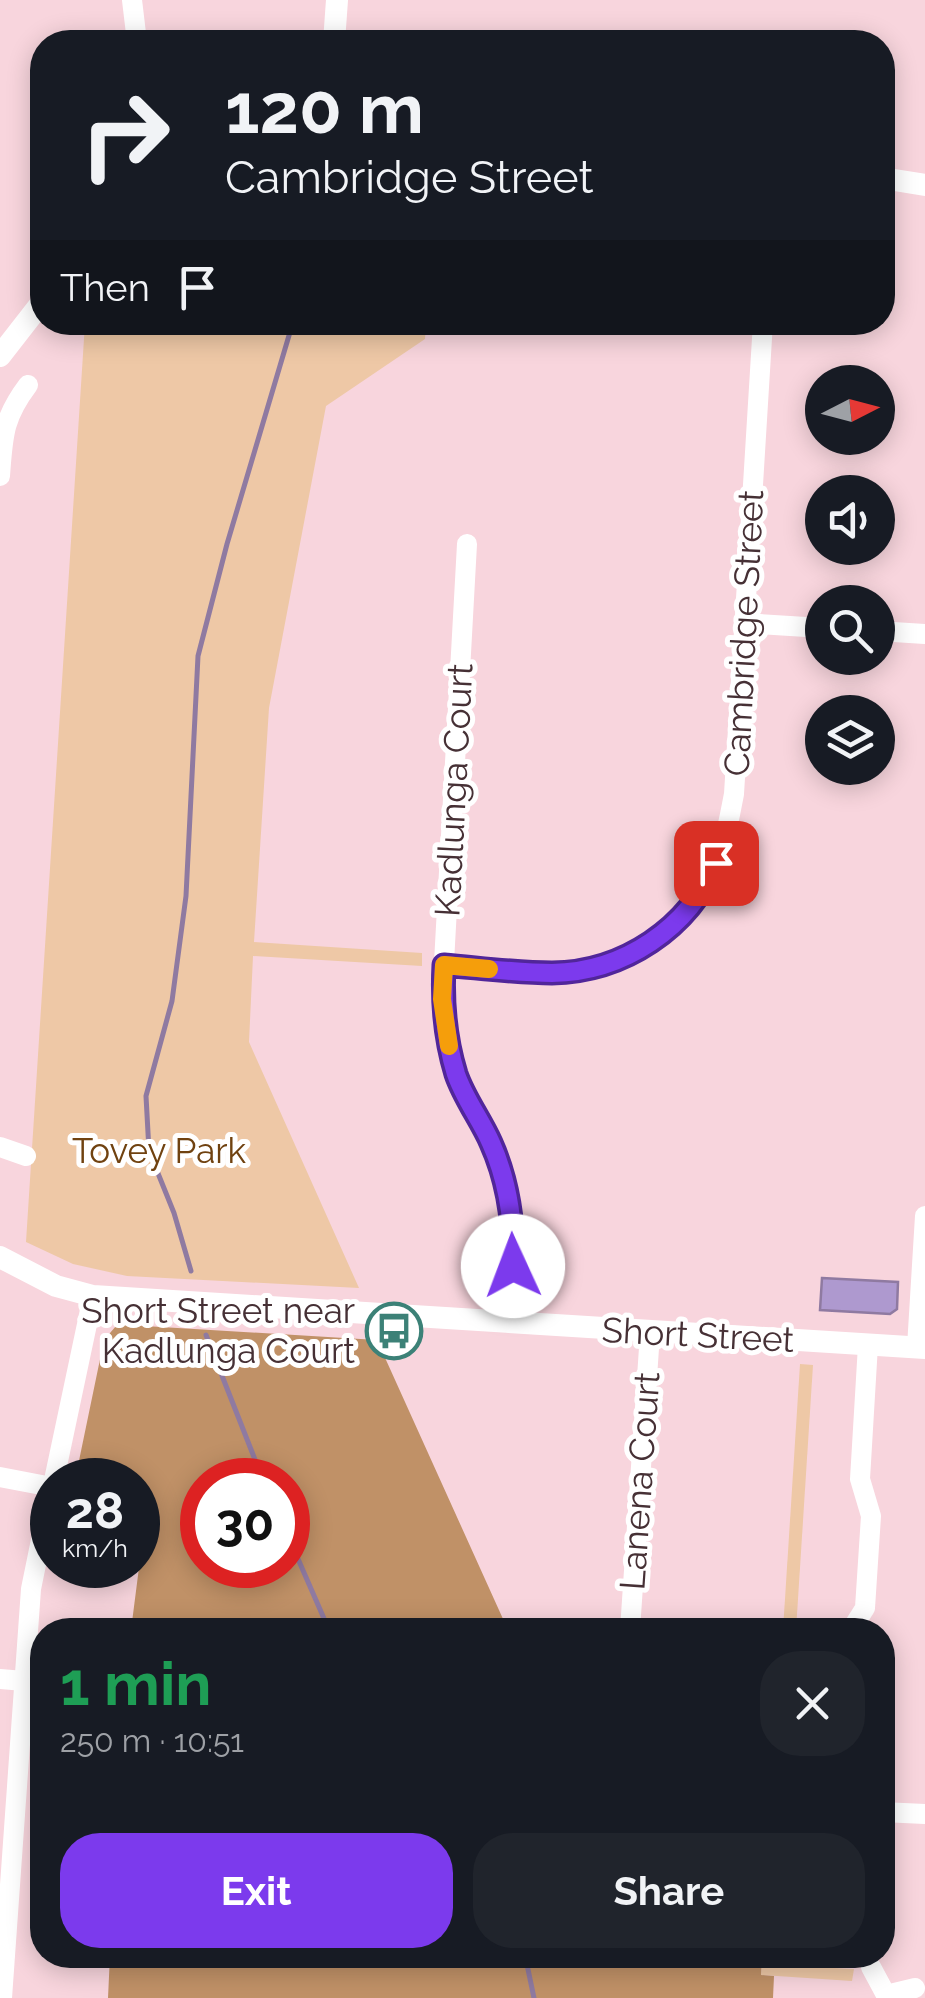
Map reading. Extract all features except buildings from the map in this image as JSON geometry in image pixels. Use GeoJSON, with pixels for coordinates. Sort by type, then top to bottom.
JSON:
{"type":"FeatureCollection","features":[{"type":"Feature","properties":{"kind":"street"},"geometry":{"type":"LineString","coordinates":[[132,0],[135,30]]}},
{"type":"Feature","properties":{"kind":"street"},"geometry":{"type":"LineString","coordinates":[[335,30],[337,0]]}},
{"type":"Feature","properties":{"kind":"street"},"geometry":{"type":"LineString","coordinates":[[895,180],[925,185]]}},
{"type":"Feature","properties":{"kind":"street"},"geometry":{"type":"LineString","coordinates":[[0,356],[30,317]]}},
{"type":"Feature","properties":{"kind":"street","name":"Cambridge Street"},"geometry":{"type":"LineString","coordinates":[[444,965],[555,973],[604,966],[648,946],[681,918],[707,884],[725,842],[734,794],[763,335]]}},
{"type":"Feature","properties":{"kind":"street"},"geometry":{"type":"LineString","coordinates":[[0,476],[4,426],[10,408],[28,385]]}},
{"type":"Feature","properties":{"kind":"street","name":"Kadlunga Court"},"geometry":{"type":"LineString","coordinates":[[467,544],[442,999],[457,1077],[492,1144],[506,1183],[514,1232],[510,1323]]}},
{"type":"Feature","properties":{"kind":"street"},"geometry":{"type":"LineString","coordinates":[[744,623],[805,627]]}},
{"type":"Feature","properties":{"kind":"street"},"geometry":{"type":"LineString","coordinates":[[895,632],[925,634]]}},
{"type":"Feature","properties":{"kind":"street"},"geometry":{"type":"LineString","coordinates":[[0,1147],[26,1156]]}},
{"type":"Feature","properties":{"kind":"street"},"geometry":{"type":"LineString","coordinates":[[921,1348],[925,1216]]}},
{"type":"Feature","properties":{"kind":"street","name":"Short Street"},"geometry":{"type":"LineString","coordinates":[[0,1257],[56,1286],[93,1296],[921,1348]]}},
{"type":"Feature","properties":{"kind":"street"},"geometry":{"type":"LineString","coordinates":[[59,1458],[93,1296]]}},
{"type":"Feature","properties":{"kind":"street","name":"Lanena Court"},"geometry":{"type":"LineString","coordinates":[[631,1618],[650,1333]]}},
{"type":"Feature","properties":{"kind":"street"},"geometry":{"type":"LineString","coordinates":[[859,1618],[865,1608],[871,1516],[860,1479],[868,1345]]}},
{"type":"Feature","properties":{"kind":"street"},"geometry":{"type":"LineString","coordinates":[[0,1477],[30,1481]]}},
{"type":"Feature","properties":{"kind":"street"},"geometry":{"type":"LineString","coordinates":[[2,1998],[31,1588]]}},
{"type":"Feature","properties":{"kind":"street"},"geometry":{"type":"LineString","coordinates":[[0,1680],[24,1681]]}},
{"type":"Feature","properties":{"kind":"street"},"geometry":{"type":"LineString","coordinates":[[895,1813],[925,1814]]}},
{"type":"Feature","properties":{"kind":"street"},"geometry":{"type":"LineString","coordinates":[[872,1968],[886,1996],[915,1988]]}},
{"type":"Feature","properties":{"kind":"green space","name":"Tovey Park"},"geometry":{"type":"Polygon","coordinates":[[[84,335],[425,335],[425,339],[326,406],[269,708],[254,942],[422,953],[422,966],[253,956],[249,1042],[359,1288],[127,1276],[73,1264],[26,1242],[84,335]]]}},
{"type":"Feature","properties":{"kind":"green space"},"geometry":{"type":"Polygon","coordinates":[[[800,1364],[813,1365],[797,1618],[784,1618],[800,1364]]]}},
{"type":"Feature","properties":{"kind":"green space"},"geometry":{"type":"Polygon","coordinates":[[[761,1968],[854,1969],[852,1981],[761,1975],[761,1968]]]}},
{"type":"Feature","properties":{"kind":"shaded area"},"geometry":{"type":"Polygon","coordinates":[[[822,1278],[898,1282],[897,1309],[890,1314],[820,1310],[822,1278]]]}},
{"type":"Feature","properties":{"kind":"shaded area"},"geometry":{"type":"Polygon","coordinates":[[[116,1326],[377,1340],[503,1618],[133,1618],[136,1588],[160,1588],[160,1458],[80,1458],[104,1340],[116,1326]]]}},
{"type":"Feature","properties":{"kind":"shaded area"},"geometry":{"type":"Polygon","coordinates":[[[109,1968],[761,1968],[761,1975],[774,1976],[773,1998],[108,1998],[109,1968]]]}},
{"type":"Feature","properties":{"kind":"waterway"},"geometry":{"type":"LineString","coordinates":[[191,1271],[174,1213],[149,1151],[146,1096],[172,1001],[186,896],[198,656],[289,335]]}},
{"type":"Feature","properties":{"kind":"waterway"},"geometry":{"type":"LineString","coordinates":[[206,1335],[254,1458]]}},
{"type":"Feature","properties":{"kind":"waterway"},"geometry":{"type":"LineString","coordinates":[[310,1586],[324,1618]]}},
{"type":"Feature","properties":{"kind":"waterway"},"geometry":{"type":"LineString","coordinates":[[528,1968],[534,1998]]}},
{"type":"Feature","properties":{"kind":"slow traffic"},"geometry":{"type":"LineString","coordinates":[[449,1046],[442,999],[444,965],[489,969]]}},
{"type":"Feature","properties":{"kind":"place","name":"Short Street near Kadlunga Court"},"geometry":{"type":"Point","coordinates":[394,1331]}},
{"type":"Feature","properties":{"kind":"route"},"geometry":{"type":"LineString","coordinates":[[513,1266],[514,1232],[506,1183],[492,1144],[457,1077],[448,1039],[442,999],[444,965],[555,973],[604,966],[648,946],[681,918],[707,884],[716,863]]}}]}
